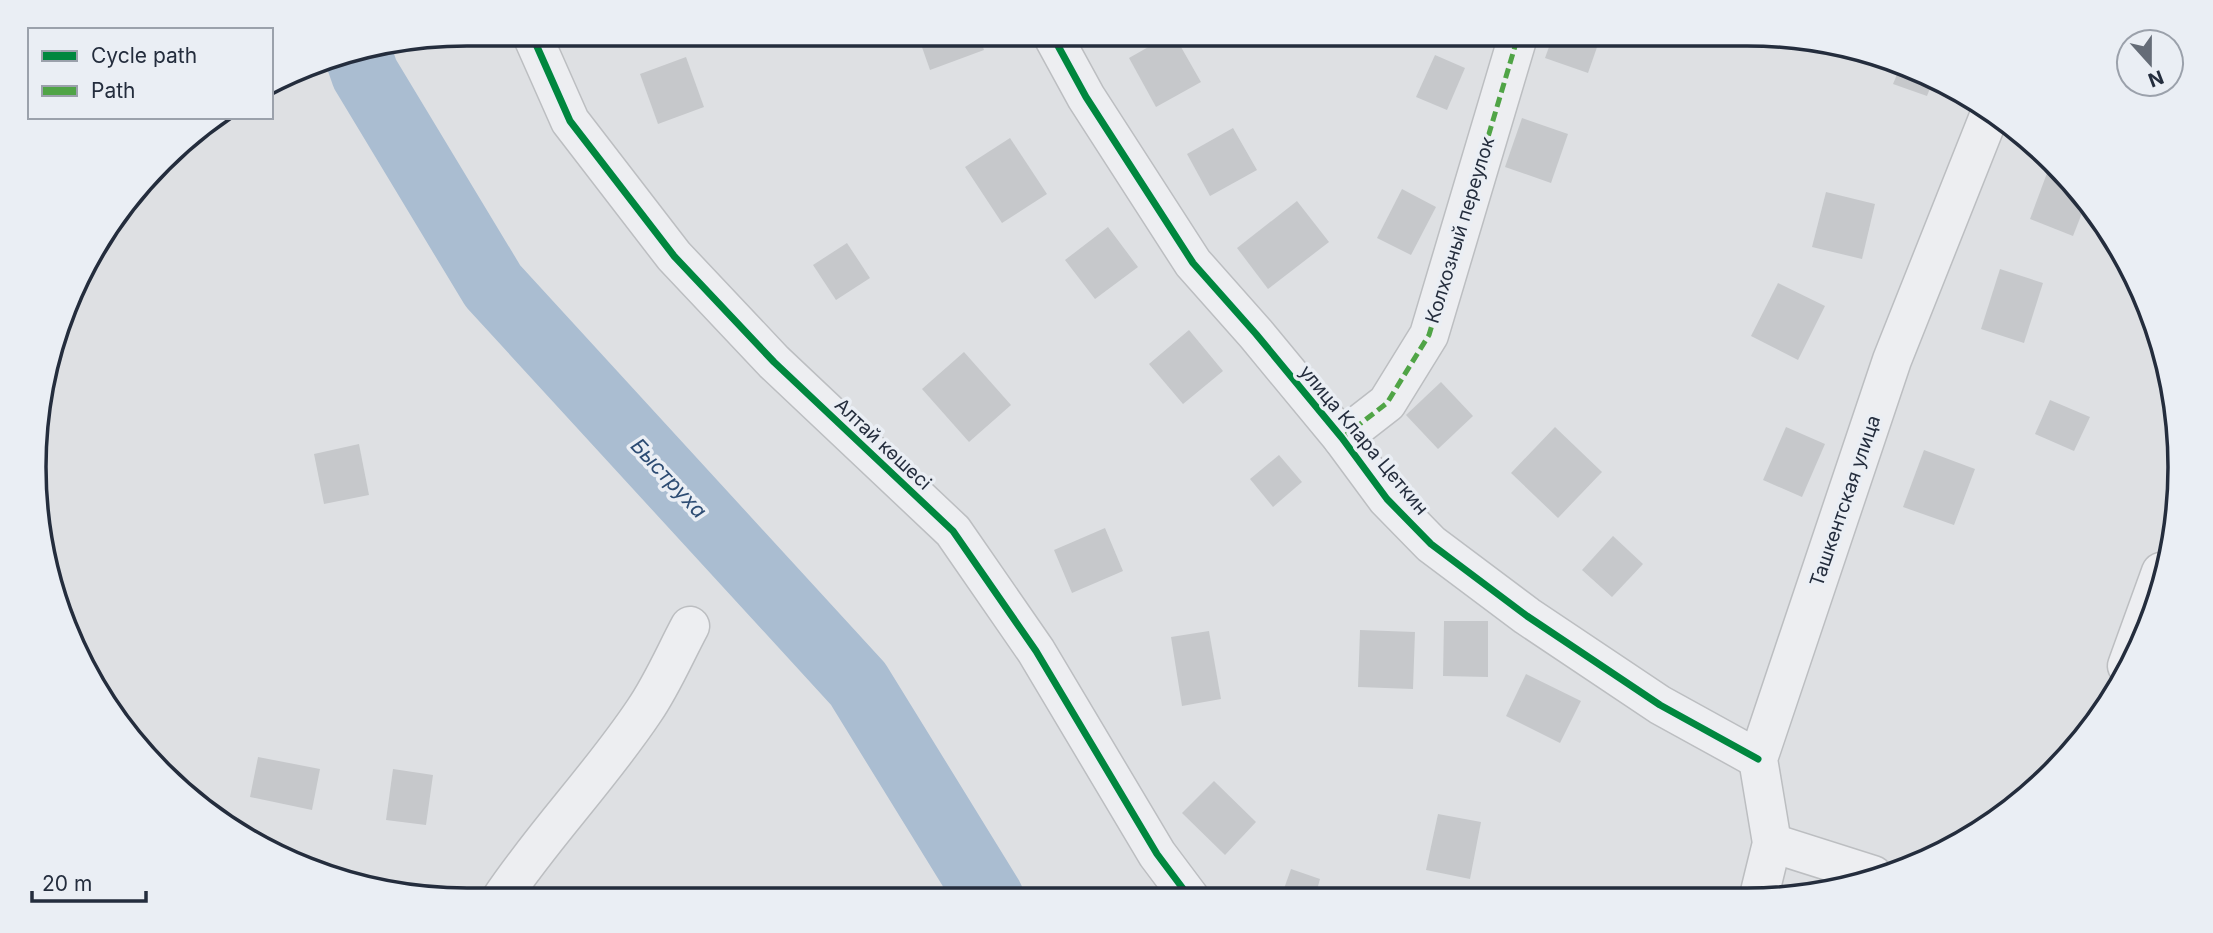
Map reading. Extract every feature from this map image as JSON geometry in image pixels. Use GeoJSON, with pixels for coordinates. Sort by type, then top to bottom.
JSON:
{"type":"FeatureCollection","features":[{"type":"Feature","properties":{"kind":"street","name":"Алтай көшесі"},"geometry":{"type":"LineString","coordinates":[[537,46],[570,121],[674,256],[774,362],[953,531],[1036,652],[1157,854],[1182,888]]}},
{"type":"Feature","properties":{"kind":"street","name":"улица Клара Цеткин"},"geometry":{"type":"LineString","coordinates":[[1058,46],[1086,97],[1193,263],[1342,438],[1387,499],[1431,544],[1527,616],[1660,705],[1758,759]]}},
{"type":"Feature","properties":{"kind":"street","name":"Колхозный переулок"},"geometry":{"type":"LineString","coordinates":[[1342,438],[1387,403],[1429,335],[1515,46]]}},
{"type":"Feature","properties":{"kind":"street","name":"Ташкентская улица"},"geometry":{"type":"LineString","coordinates":[[1761,887],[1772,844],[1758,759],[1892,360],[1987,121]]}},
{"type":"Feature","properties":{"kind":"street"},"geometry":{"type":"LineString","coordinates":[[508,888],[645,709],[690,626]]}},
{"type":"Feature","properties":{"kind":"street"},"geometry":{"type":"LineString","coordinates":[[1772,844],[1861,871]]}},
{"type":"Feature","properties":{"kind":"building"},"geometry":{"type":"Polygon","coordinates":[[[922,46],[983,46],[984,50],[930,70],[922,46]]]}},
{"type":"Feature","properties":{"kind":"building"},"geometry":{"type":"Polygon","coordinates":[[[1150,46],[1180,46],[1201,82],[1156,107],[1129,58],[1150,46]]]}},
{"type":"Feature","properties":{"kind":"building"},"geometry":{"type":"Polygon","coordinates":[[[1549,46],[1597,46],[1588,73],[1545,58],[1549,46]]]}},
{"type":"Feature","properties":{"kind":"building"},"geometry":{"type":"Polygon","coordinates":[[[1435,55],[1465,68],[1447,110],[1416,97],[1435,55]]]}},
{"type":"Feature","properties":{"kind":"building"},"geometry":{"type":"Polygon","coordinates":[[[686,57],[704,107],[658,124],[640,74],[686,57]]]}},
{"type":"Feature","properties":{"kind":"building"},"geometry":{"type":"Polygon","coordinates":[[[1897,74],[1930,88],[1927,96],[1893,84],[1897,74]]]}},
{"type":"Feature","properties":{"kind":"building"},"geometry":{"type":"Polygon","coordinates":[[[1522,118],[1568,134],[1551,183],[1505,167],[1522,118]]]}},
{"type":"Feature","properties":{"kind":"building"},"geometry":{"type":"Polygon","coordinates":[[[1233,128],[1257,170],[1210,196],[1187,154],[1233,128]]]}},
{"type":"Feature","properties":{"kind":"building"},"geometry":{"type":"Polygon","coordinates":[[[1010,138],[1047,194],[1002,223],[965,167],[1010,138]]]}},
{"type":"Feature","properties":{"kind":"building"},"geometry":{"type":"Polygon","coordinates":[[[2047,172],[2082,212],[2073,236],[2030,219],[2047,172]]]}},
{"type":"Feature","properties":{"kind":"building"},"geometry":{"type":"Polygon","coordinates":[[[1402,189],[1436,207],[1411,255],[1377,238],[1402,189]]]}},
{"type":"Feature","properties":{"kind":"building"},"geometry":{"type":"Polygon","coordinates":[[[1826,192],[1875,204],[1862,259],[1812,247],[1826,192]]]}},
{"type":"Feature","properties":{"kind":"building"},"geometry":{"type":"Polygon","coordinates":[[[1297,201],[1329,242],[1268,289],[1237,248],[1297,201]]]}},
{"type":"Feature","properties":{"kind":"building"},"geometry":{"type":"Polygon","coordinates":[[[1108,227],[1138,267],[1095,299],[1065,260],[1108,227]]]}},
{"type":"Feature","properties":{"kind":"building"},"geometry":{"type":"Polygon","coordinates":[[[847,243],[870,278],[836,300],[813,265],[847,243]]]}},
{"type":"Feature","properties":{"kind":"building"},"geometry":{"type":"Polygon","coordinates":[[[2000,269],[2043,283],[2024,343],[1981,329],[2000,269]]]}},
{"type":"Feature","properties":{"kind":"building"},"geometry":{"type":"Polygon","coordinates":[[[1778,283],[1825,306],[1798,360],[1751,336],[1778,283]]]}},
{"type":"Feature","properties":{"kind":"building"},"geometry":{"type":"Polygon","coordinates":[[[1189,330],[1223,371],[1183,404],[1149,364],[1189,330]]]}},
{"type":"Feature","properties":{"kind":"building"},"geometry":{"type":"Polygon","coordinates":[[[964,352],[1011,405],[969,442],[922,389],[964,352]]]}},
{"type":"Feature","properties":{"kind":"building"},"geometry":{"type":"Polygon","coordinates":[[[1441,382],[1473,416],[1438,449],[1406,415],[1441,382]]]}},
{"type":"Feature","properties":{"kind":"building"},"geometry":{"type":"Polygon","coordinates":[[[2050,400],[2090,417],[2074,451],[2035,434],[2050,400]]]}},
{"type":"Feature","properties":{"kind":"building"},"geometry":{"type":"Polygon","coordinates":[[[1555,427],[1602,472],[1558,518],[1511,473],[1555,427]]]}},
{"type":"Feature","properties":{"kind":"building"},"geometry":{"type":"Polygon","coordinates":[[[1786,427],[1825,444],[1802,497],[1763,480],[1786,427]]]}},
{"type":"Feature","properties":{"kind":"building"},"geometry":{"type":"Polygon","coordinates":[[[359,444],[369,495],[324,504],[314,454],[359,444]]]}},
{"type":"Feature","properties":{"kind":"building"},"geometry":{"type":"Polygon","coordinates":[[[1924,450],[1975,469],[1954,525],[1903,507],[1924,450]]]}},
{"type":"Feature","properties":{"kind":"building"},"geometry":{"type":"Polygon","coordinates":[[[1279,455],[1302,482],[1273,507],[1250,479],[1279,455]]]}},
{"type":"Feature","properties":{"kind":"building"},"geometry":{"type":"Polygon","coordinates":[[[1105,528],[1123,571],[1072,593],[1054,550],[1105,528]]]}},
{"type":"Feature","properties":{"kind":"building"},"geometry":{"type":"Polygon","coordinates":[[[1613,536],[1643,564],[1612,597],[1582,570],[1613,536]]]}},
{"type":"Feature","properties":{"kind":"building"},"geometry":{"type":"Polygon","coordinates":[[[1444,621],[1488,621],[1488,677],[1443,676],[1444,621]]]}},
{"type":"Feature","properties":{"kind":"building"},"geometry":{"type":"Polygon","coordinates":[[[1360,630],[1415,632],[1413,689],[1358,687],[1360,630]]]}},
{"type":"Feature","properties":{"kind":"building"},"geometry":{"type":"Polygon","coordinates":[[[1209,631],[1221,699],[1182,706],[1171,637],[1209,631]]]}},
{"type":"Feature","properties":{"kind":"building"},"geometry":{"type":"Polygon","coordinates":[[[1526,674],[1581,701],[1560,743],[1506,716],[1526,674]]]}},
{"type":"Feature","properties":{"kind":"building"},"geometry":{"type":"Polygon","coordinates":[[[258,757],[320,769],[312,810],[250,797],[258,757]]]}},
{"type":"Feature","properties":{"kind":"building"},"geometry":{"type":"Polygon","coordinates":[[[393,769],[433,775],[426,825],[386,820],[393,769]]]}},
{"type":"Feature","properties":{"kind":"building"},"geometry":{"type":"Polygon","coordinates":[[[1214,781],[1256,822],[1225,855],[1182,813],[1214,781]]]}},
{"type":"Feature","properties":{"kind":"building"},"geometry":{"type":"Polygon","coordinates":[[[1438,814],[1481,822],[1470,879],[1426,870],[1438,814]]]}},
{"type":"Feature","properties":{"kind":"building"},"geometry":{"type":"Polygon","coordinates":[[[1291,869],[1320,879],[1318,888],[1284,888],[1291,869]]]}},
{"type":"Feature","properties":{"kind":"waterway","name":"Быструха"},"geometry":{"type":"LineString","coordinates":[[360,60],[365,74],[493,286],[858,684],[984,888]]}},
{"type":"Feature","properties":{"kind":"marked path"},"geometry":{"type":"LineString","coordinates":[[1342,438],[1387,403],[1429,335],[1515,46]]}},
{"type":"Feature","properties":{"kind":"cycle path"},"geometry":{"type":"LineString","coordinates":[[537,46],[570,121],[674,256],[774,362],[953,531],[1036,651],[1157,854],[1182,888]]}},
{"type":"Feature","properties":{"kind":"cycle path"},"geometry":{"type":"LineString","coordinates":[[1058,46],[1086,97],[1193,263],[1342,438],[1387,499],[1431,544],[1527,616],[1660,705],[1758,759]]}}]}
